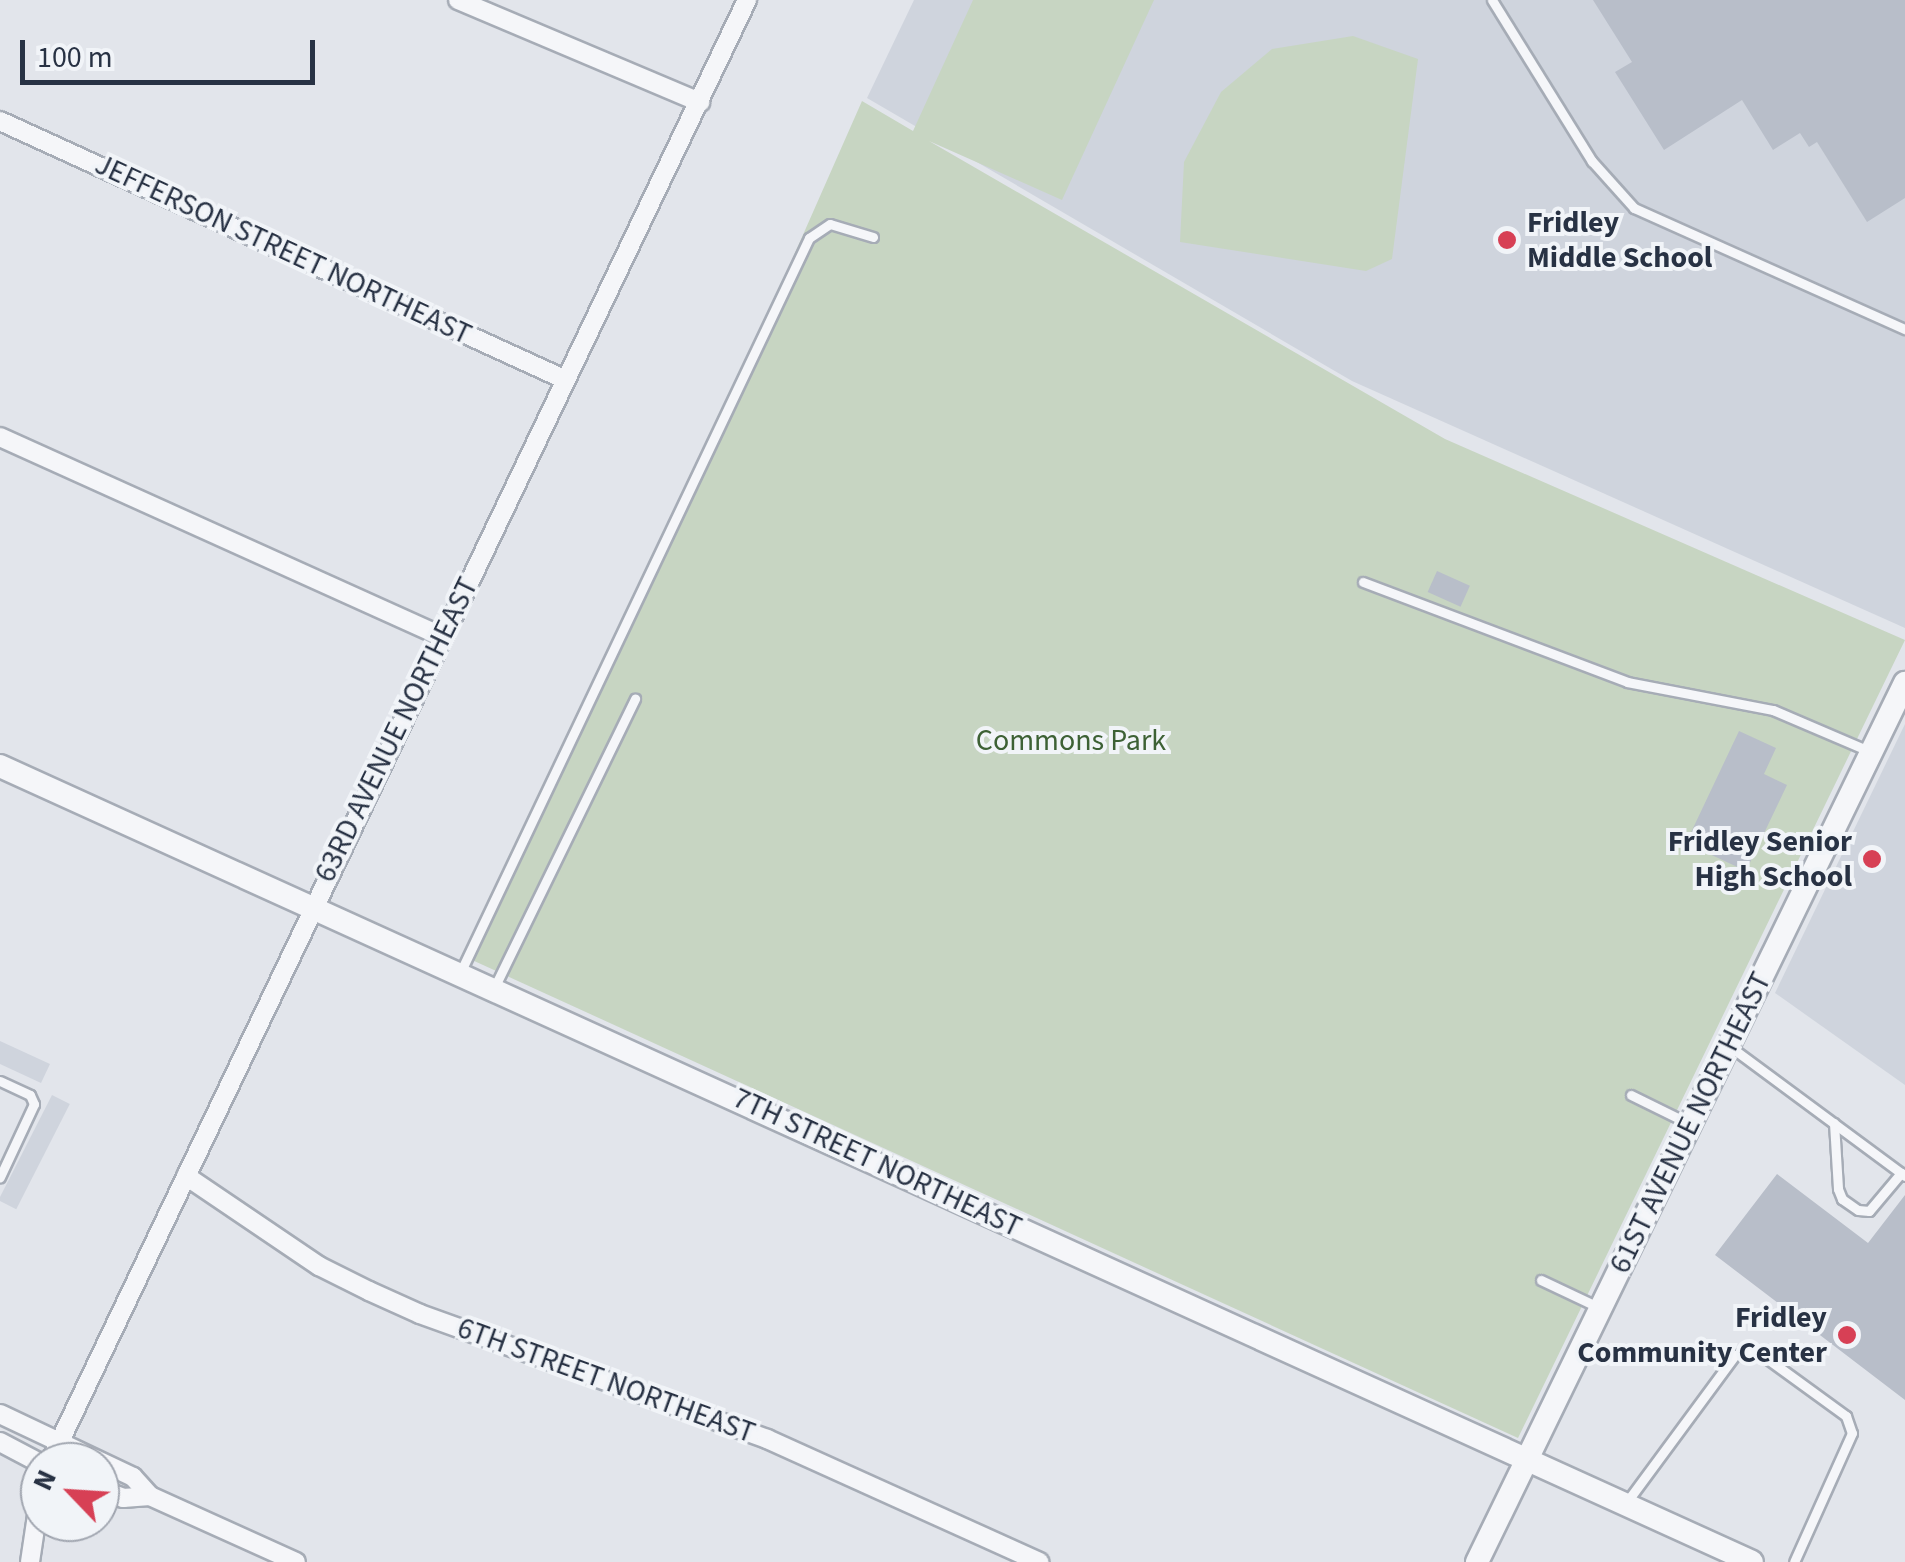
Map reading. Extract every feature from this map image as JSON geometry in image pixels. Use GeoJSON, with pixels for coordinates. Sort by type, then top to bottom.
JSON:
{"type":"FeatureCollection","features":[{"type":"Feature","properties":{"kind":"street"},"geometry":{"type":"LineString","coordinates":[[458,0],[700,102]]}},
{"type":"Feature","properties":{"kind":"street","name":"63RD AVENUE NORTHEAST"},"geometry":{"type":"LineString","coordinates":[[59,1442],[747,0]]}},
{"type":"Feature","properties":{"kind":"street","name":"JEFFERSON STREET NORTHEAST"},"geometry":{"type":"LineString","coordinates":[[0,121],[566,380]]}},
{"type":"Feature","properties":{"kind":"street"},"geometry":{"type":"LineString","coordinates":[[0,437],[442,637]]}},
{"type":"Feature","properties":{"kind":"street","name":"61ST AVENUE NORTHEAST"},"geometry":{"type":"LineString","coordinates":[[1476,1562],[1905,683]]}},
{"type":"Feature","properties":{"kind":"street","name":"7TH STREET NORTHEAST"},"geometry":{"type":"LineString","coordinates":[[0,766],[1752,1562]]}},
{"type":"Feature","properties":{"kind":"street","name":"6TH STREET NORTHEAST"},"geometry":{"type":"LineString","coordinates":[[186,1176],[319,1266],[386,1298],[767,1439],[1040,1562]]}},
{"type":"Feature","properties":{"kind":"street"},"geometry":{"type":"LineString","coordinates":[[0,1414],[59,1442]]}},
{"type":"Feature","properties":{"kind":"street"},"geometry":{"type":"LineString","coordinates":[[120,1471],[133,1477],[150,1496],[296,1562]]}},
{"type":"Feature","properties":{"kind":"street"},"geometry":{"type":"LineString","coordinates":[[120,1497],[150,1496]]}},
{"type":"Feature","properties":{"kind":"lane"},"geometry":{"type":"LineString","coordinates":[[1492,0],[1592,161],[1634,208],[1905,329]]}},
{"type":"Feature","properties":{"kind":"lane"},"geometry":{"type":"LineString","coordinates":[[460,972],[809,238],[830,224],[873,238]]}},
{"type":"Feature","properties":{"kind":"lane"},"geometry":{"type":"LineString","coordinates":[[1363,582],[1628,682],[1772,710],[1872,752]]}},
{"type":"Feature","properties":{"kind":"lane"},"geometry":{"type":"LineString","coordinates":[[494,988],[635,699]]}},
{"type":"Feature","properties":{"kind":"lane"},"geometry":{"type":"LineString","coordinates":[[1730,1046],[1903,1174],[1869,1211],[1858,1210],[1842,1199],[1838,1190],[1834,1124]]}},
{"type":"Feature","properties":{"kind":"lane"},"geometry":{"type":"LineString","coordinates":[[0,1081],[30,1096],[34,1104],[0,1177]]}},
{"type":"Feature","properties":{"kind":"lane"},"geometry":{"type":"LineString","coordinates":[[1630,1095],[1691,1125]]}},
{"type":"Feature","properties":{"kind":"lane"},"geometry":{"type":"LineString","coordinates":[[1541,1280],[1600,1308]]}},
{"type":"Feature","properties":{"kind":"lane"},"geometry":{"type":"LineString","coordinates":[[1625,1504],[1734,1354],[1758,1352],[1846,1416],[1852,1433],[1794,1562]]}},
{"type":"Feature","properties":{"kind":"shaded area","name":"Fridley Middle School"},"geometry":{"type":"Polygon","coordinates":[[[914,0],[1905,0],[1905,628],[1352,381],[867,98],[914,0]]]}},
{"type":"Feature","properties":{"kind":"shaded area","name":"Fridley Senior High School"},"geometry":{"type":"Polygon","coordinates":[[[1905,724],[1905,1085],[1775,993],[1905,724]]]}},
{"type":"Feature","properties":{"kind":"shaded area"},"geometry":{"type":"Polygon","coordinates":[[[0,1041],[50,1064],[41,1083],[0,1064],[0,1041]]]}},
{"type":"Feature","properties":{"kind":"shaded area"},"geometry":{"type":"Polygon","coordinates":[[[52,1095],[70,1104],[16,1209],[0,1201],[0,1197],[52,1095]]]}},
{"type":"Feature","properties":{"kind":"green space","name":"Commons Park"},"geometry":{"type":"Polygon","coordinates":[[[973,0],[1154,0],[1062,200],[929,141],[1445,439],[1905,640],[1518,1438],[472,960],[716,432],[862,101],[913,131],[973,0]]]}},
{"type":"Feature","properties":{"kind":"green space"},"geometry":{"type":"Polygon","coordinates":[[[1353,36],[1418,59],[1392,259],[1366,271],[1180,242],[1184,162],[1221,92],[1272,49],[1353,36]]]}},
{"type":"Feature","properties":{"kind":"building"},"geometry":{"type":"Polygon","coordinates":[[[1593,0],[1905,0],[1905,198],[1867,222],[1817,142],[1809,147],[1800,133],[1773,150],[1742,100],[1664,150],[1615,72],[1632,62],[1593,0]]]}},
{"type":"Feature","properties":{"kind":"building"},"geometry":{"type":"Polygon","coordinates":[[[1437,571],[1470,586],[1461,607],[1428,592],[1437,571]]]}},
{"type":"Feature","properties":{"kind":"building"},"geometry":{"type":"Polygon","coordinates":[[[1739,731],[1776,748],[1764,774],[1787,785],[1746,871],[1686,843],[1739,731]]]}},
{"type":"Feature","properties":{"kind":"building"},"geometry":{"type":"Polygon","coordinates":[[[1777,1174],[1868,1243],[1905,1195],[1905,1400],[1715,1255],[1777,1174]]]}},
{"type":"Feature","properties":{"kind":"place","name":"Fridley Middle School"},"geometry":{"type":"Point","coordinates":[1507,240]}},
{"type":"Feature","properties":{"kind":"place","name":"Fridley Senior High School"},"geometry":{"type":"Point","coordinates":[1872,859]}},
{"type":"Feature","properties":{"kind":"place","name":"Fridley Community Center"},"geometry":{"type":"Point","coordinates":[1847,1335]}}]}
